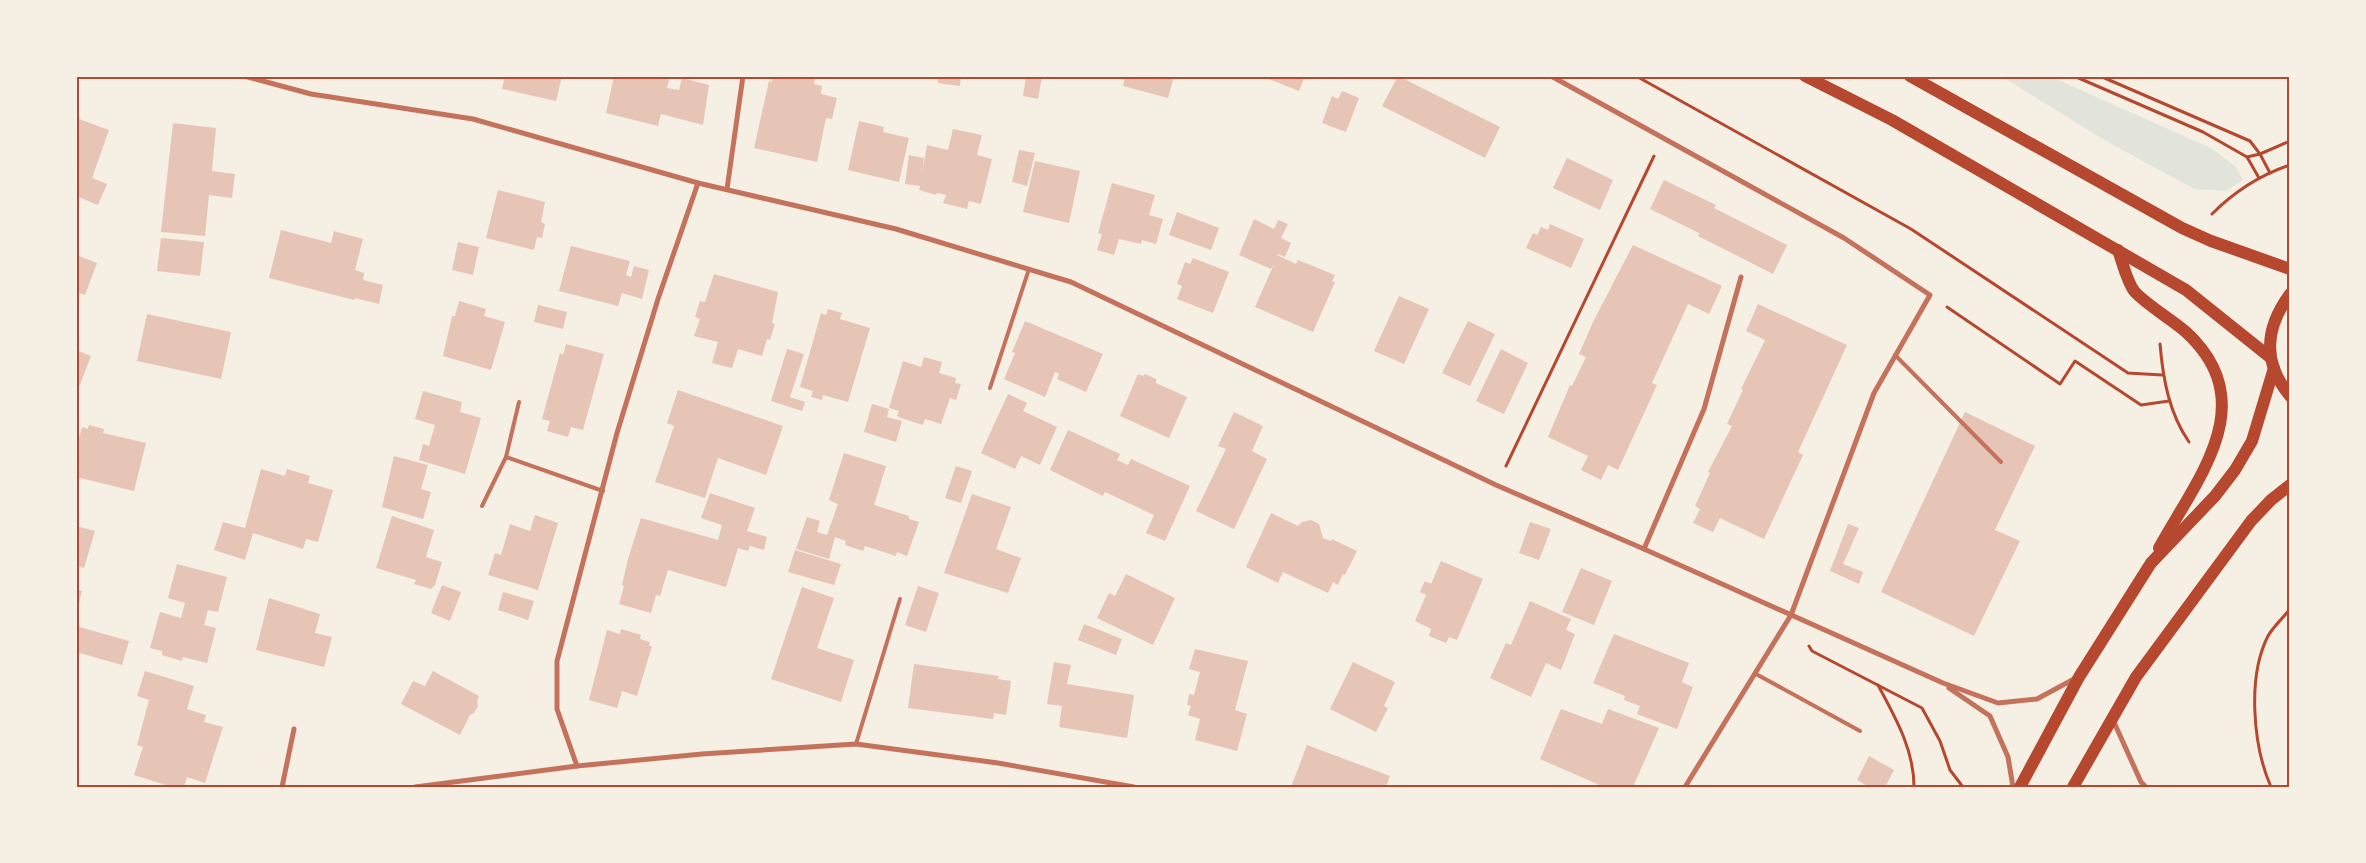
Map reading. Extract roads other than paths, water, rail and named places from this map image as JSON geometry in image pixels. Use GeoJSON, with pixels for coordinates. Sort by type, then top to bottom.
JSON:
{"type":"FeatureCollection","features":[{"type":"Feature","properties":{"kind":"main road"},"geometry":{"type":"LineString","coordinates":[[1805,76],[1900,125],[2186,290],[2272,363],[2290,396]]}},
{"type":"Feature","properties":{"kind":"main road"},"geometry":{"type":"LineString","coordinates":[[1910,76],[2182,228],[2211,241],[2290,269]]}},
{"type":"Feature","properties":{"kind":"main road"},"geometry":{"type":"LineString","coordinates":[[2020,787],[2079,677],[2151,563],[2214,450],[2221,427],[2223,394],[2212,362],[2199,344],[2134,292],[2118,250]]}},
{"type":"Feature","properties":{"kind":"main road"},"geometry":{"type":"LineString","coordinates":[[2151,563],[2215,496],[2235,470],[2252,441],[2272,363],[2270,334],[2277,311],[2290,294]]}},
{"type":"Feature","properties":{"kind":"main road"},"geometry":{"type":"LineString","coordinates":[[2073,787],[2136,677],[2251,522],[2271,500],[2290,485]]}},
{"type":"Feature","properties":{"kind":"street"},"geometry":{"type":"LineString","coordinates":[[244,76],[311,94],[472,119],[698,183],[896,228],[1071,282],[1496,485],[1943,683],[1998,703],[2037,698],[2079,677]]}},
{"type":"Feature","properties":{"kind":"street"},"geometry":{"type":"LineString","coordinates":[[727,189],[743,76]]}},
{"type":"Feature","properties":{"kind":"street"},"geometry":{"type":"LineString","coordinates":[[1551,76],[1844,238],[1930,295],[1874,393],[1791,615],[1685,787]]}},
{"type":"Feature","properties":{"kind":"street"},"geometry":{"type":"LineString","coordinates":[[577,766],[558,709],[557,661],[617,433],[658,299],[698,183]]}},
{"type":"Feature","properties":{"kind":"street"},"geometry":{"type":"LineString","coordinates":[[1644,549],[1704,409],[1741,278]]}},
{"type":"Feature","properties":{"kind":"street"},"geometry":{"type":"LineString","coordinates":[[1943,683],[1990,716],[2008,757],[2012,787]]}},
{"type":"Feature","properties":{"kind":"street"},"geometry":{"type":"LineString","coordinates":[[2112,718],[2140,782],[2146,787]]}},
{"type":"Feature","properties":{"kind":"street"},"geometry":{"type":"LineString","coordinates":[[282,787],[294,729]]}},
{"type":"Feature","properties":{"kind":"street"},"geometry":{"type":"LineString","coordinates":[[415,787],[577,766],[702,754],[856,744],[998,764],[1134,787]]}},
{"type":"Feature","properties":{"kind":"lane"},"geometry":{"type":"LineString","coordinates":[[990,388],[1029,269]]}},
{"type":"Feature","properties":{"kind":"lane"},"geometry":{"type":"LineString","coordinates":[[1895,355],[2001,462]]}},
{"type":"Feature","properties":{"kind":"lane"},"geometry":{"type":"LineString","coordinates":[[482,506],[506,458],[519,402]]}},
{"type":"Feature","properties":{"kind":"lane"},"geometry":{"type":"LineString","coordinates":[[506,458],[603,491]]}},
{"type":"Feature","properties":{"kind":"lane"},"geometry":{"type":"LineString","coordinates":[[856,744],[900,599]]}},
{"type":"Feature","properties":{"kind":"lane"},"geometry":{"type":"LineString","coordinates":[[1756,674],[1860,731]]}}]}
